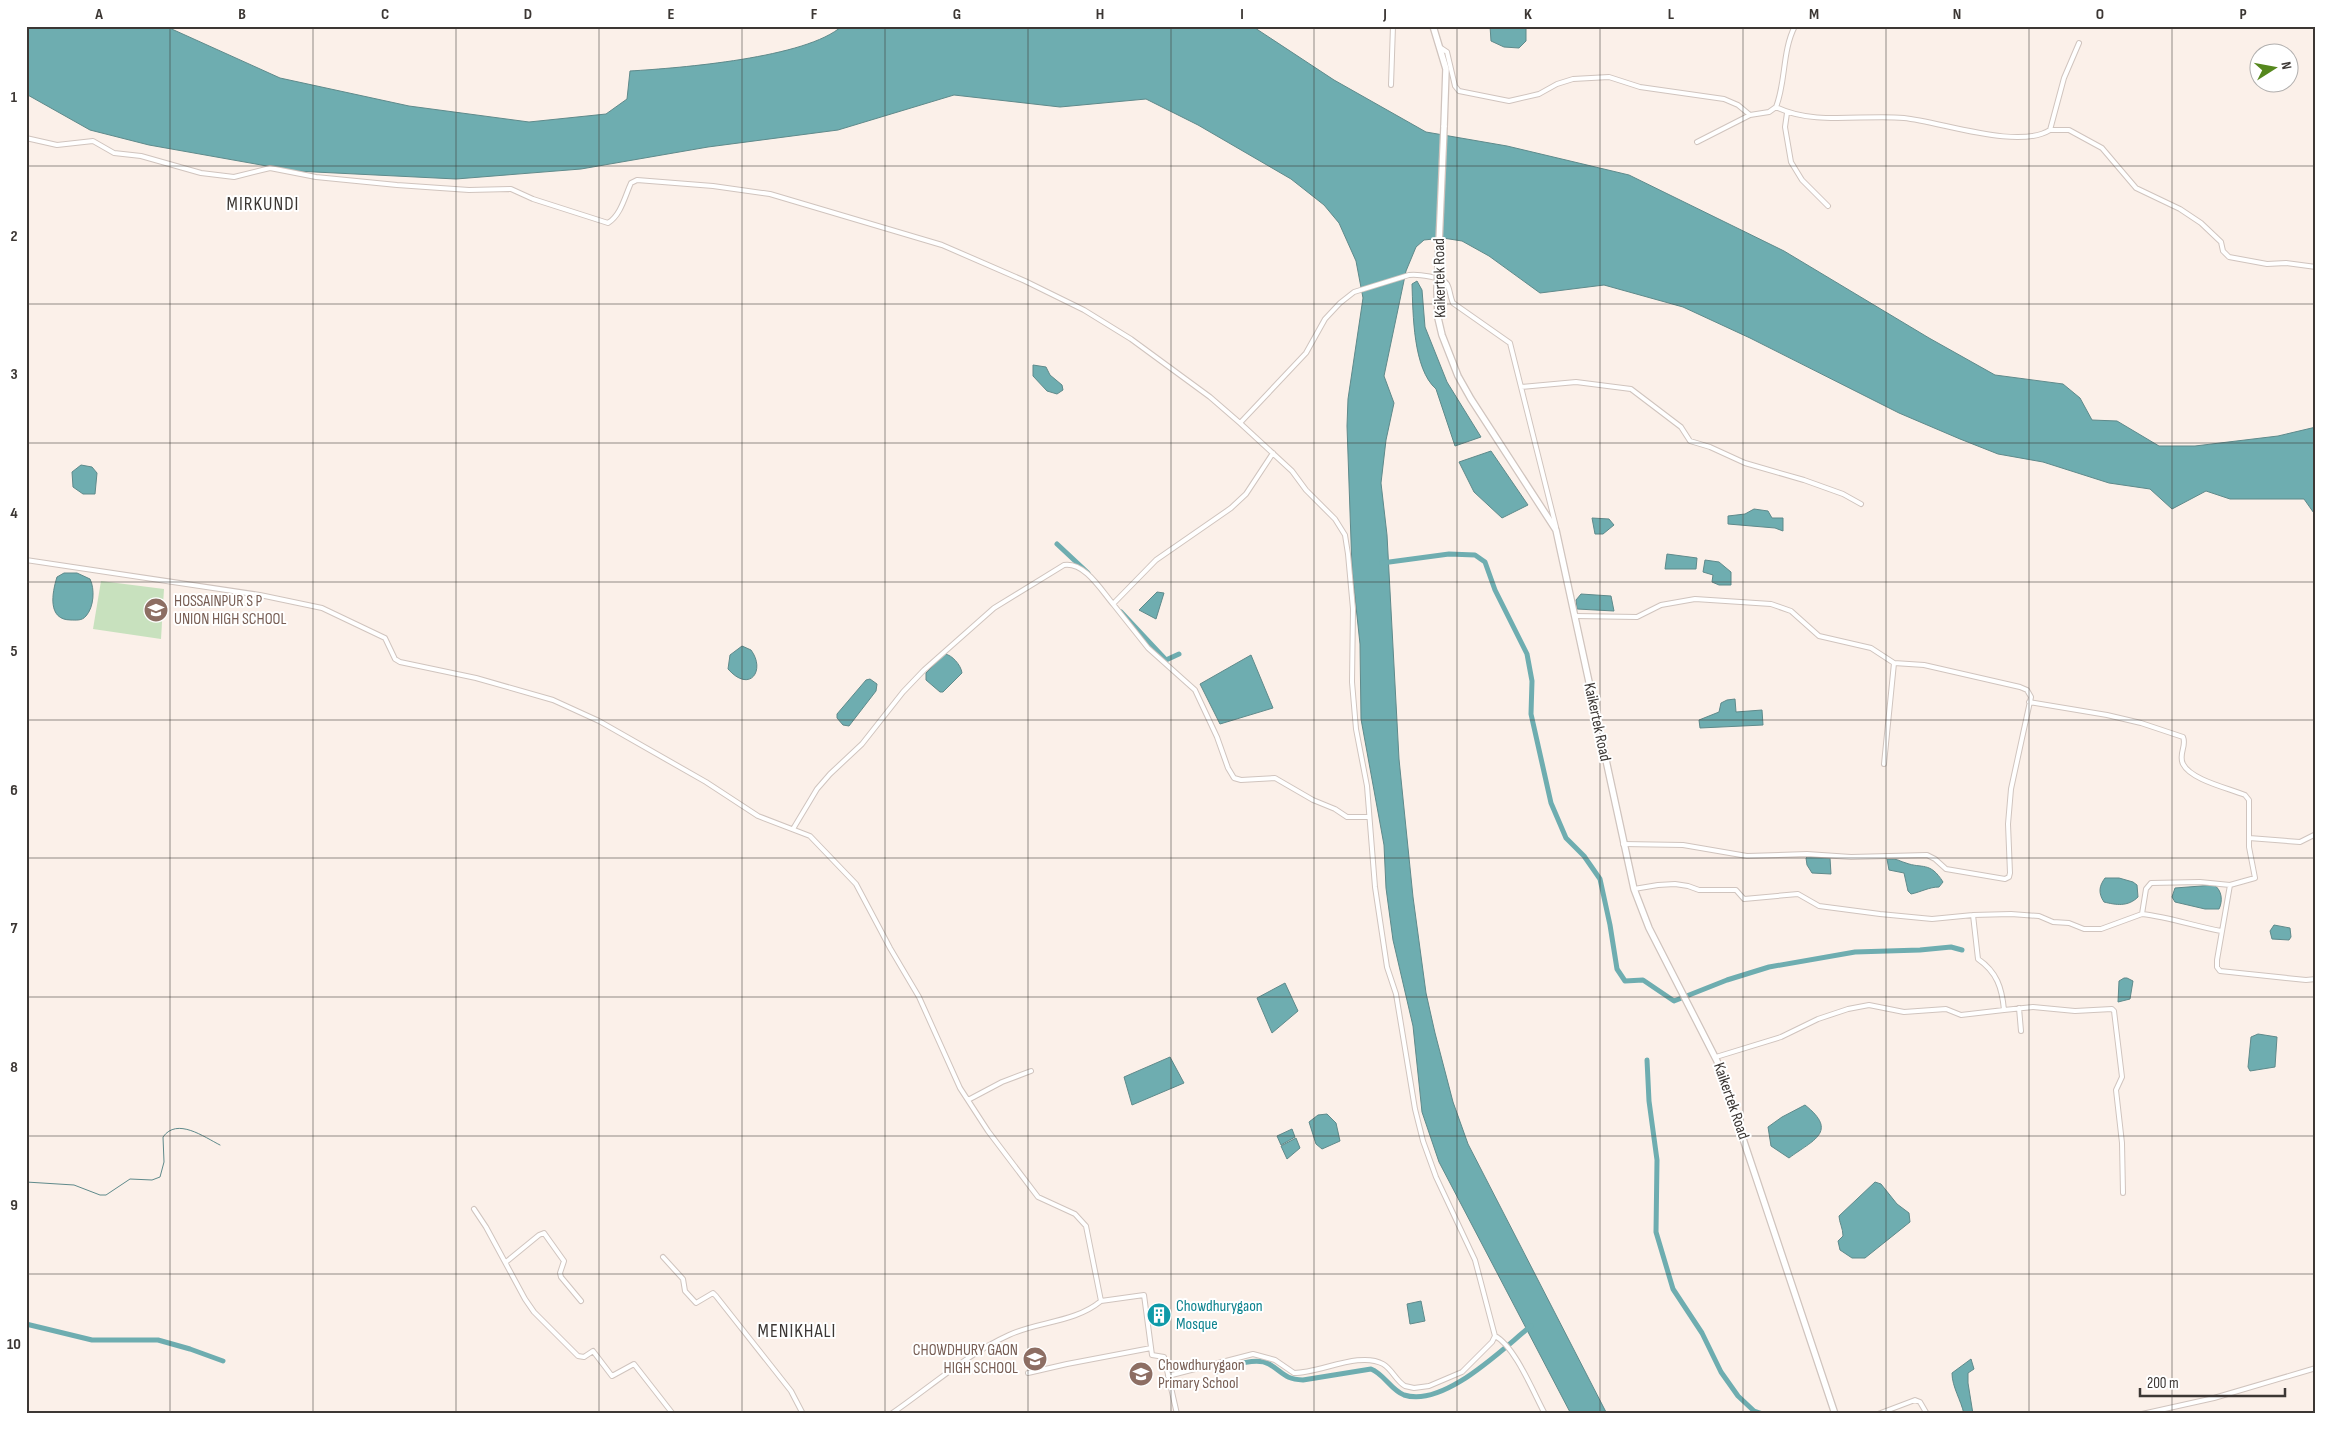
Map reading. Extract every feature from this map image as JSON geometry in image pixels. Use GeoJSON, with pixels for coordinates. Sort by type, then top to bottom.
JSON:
{"type":"FeatureCollection","features":[{"type":"Feature","properties":{"kind":"main road","name":"Kaikertek Road"},"geometry":{"type":"LineString","coordinates":[[1434,26],[1446,69],[1437,290],[1438,318],[1442,335],[1458,376],[1470,399],[1556,530],[1634,889],[1649,928],[1683,990],[1716,1057],[1835,1414]]}},
{"type":"Feature","properties":{"kind":"street"},"geometry":{"type":"LineString","coordinates":[[1391,85],[1393,26]]}},
{"type":"Feature","properties":{"kind":"street"},"geometry":{"type":"LineString","coordinates":[[1696,142],[1750,115],[1768,112],[1776,107],[1781,94],[1786,56],[1795,26]]}},
{"type":"Feature","properties":{"kind":"street"},"geometry":{"type":"LineString","coordinates":[[2050,130],[2064,78],[2079,43]]}},
{"type":"Feature","properties":{"kind":"street"},"geometry":{"type":"LineString","coordinates":[[1441,48],[1447,52],[1455,86],[1459,91],[1509,101],[1539,94],[1557,84],[1573,79],[1609,77],[1640,87],[1724,99],[1738,105],[1750,115]]}},
{"type":"Feature","properties":{"kind":"street"},"geometry":{"type":"LineString","coordinates":[[1776,107],[1787,112],[1820,118],[1870,116],[1906,118],[1997,136],[2041,136],[2050,130],[2069,130],[2102,148],[2136,188],[2180,209],[2201,223],[2220,242],[2223,252],[2229,257],[2267,264],[2286,263],[2316,267]]}},
{"type":"Feature","properties":{"kind":"street"},"geometry":{"type":"LineString","coordinates":[[1787,112],[1785,127],[1790,162],[1802,180],[1828,206]]}},
{"type":"Feature","properties":{"kind":"street"},"geometry":{"type":"LineString","coordinates":[[26,138],[57,145],[93,141],[114,153],[141,156],[201,173],[234,177],[270,168],[316,176],[397,185],[469,190],[511,188],[533,199],[608,223],[614,220],[631,183],[637,180],[713,186],[770,194],[942,245],[1025,281],[1084,310],[1131,339],[1210,397],[1292,471],[1306,490],[1335,519],[1345,535],[1352,609],[1352,682],[1356,729],[1367,786],[1375,887],[1387,967],[1396,994],[1416,1118],[1436,1177],[1475,1260],[1495,1336],[1492,1342],[1462,1372],[1443,1381],[1421,1387],[1405,1386],[1383,1364],[1374,1361],[1358,1360],[1327,1368],[1294,1372],[1275,1360],[1253,1354],[1168,1376]]}},
{"type":"Feature","properties":{"kind":"street"},"geometry":{"type":"LineString","coordinates":[[1240,423],[1306,352],[1326,319],[1354,292],[1409,275],[1419,274],[1445,282],[1453,303],[1486,328],[1508,340],[1512,346],[1556,530]]}},
{"type":"Feature","properties":{"kind":"street"},"geometry":{"type":"LineString","coordinates":[[1521,387],[1576,382],[1631,389],[1681,427],[1690,441],[1710,447],[1745,463],[1804,480],[1843,494],[1861,504]]}},
{"type":"Feature","properties":{"kind":"street"},"geometry":{"type":"LineString","coordinates":[[1114,603],[1121,598],[1156,560],[1231,508],[1246,494],[1273,453]]}},
{"type":"Feature","properties":{"kind":"street"},"geometry":{"type":"LineString","coordinates":[[26,560],[260,595],[322,608],[385,638],[395,659],[400,662],[476,678],[553,700],[599,720],[706,782],[758,816],[810,836],[856,884],[919,997],[960,1088],[968,1100],[1038,1198],[1075,1214],[1086,1226],[1101,1301]]}},
{"type":"Feature","properties":{"kind":"street"},"geometry":{"type":"LineString","coordinates":[[792,829],[817,790],[830,774],[862,744],[903,692],[924,670],[994,608],[1064,565],[1069,564],[1082,569],[1114,603],[1148,648],[1195,690],[1234,778],[1241,780],[1275,778],[1313,800],[1335,808],[1346,817],[1369,817]]}},
{"type":"Feature","properties":{"kind":"street"},"geometry":{"type":"LineString","coordinates":[[1575,616],[1637,617],[1661,605],[1695,599],[1771,604],[1791,611],[1819,636],[1871,648],[1894,663],[1924,665],[2020,687],[2029,692],[2029,702],[2011,789],[2008,824],[2010,873],[2009,877],[2005,879],[1946,869],[1935,859],[1927,855],[1851,857],[1807,854],[1747,856],[1683,845],[1623,844]]}},
{"type":"Feature","properties":{"kind":"street"},"geometry":{"type":"LineString","coordinates":[[1884,764],[1894,663]]}},
{"type":"Feature","properties":{"kind":"street"},"geometry":{"type":"LineString","coordinates":[[2029,702],[2107,715],[2179,734],[2184,741],[2181,756],[2183,764],[2190,772],[2244,795],[2249,800],[2249,838],[2255,878],[2230,885],[2200,882],[2151,883],[2146,889],[2142,914]]}},
{"type":"Feature","properties":{"kind":"street"},"geometry":{"type":"LineString","coordinates":[[2249,838],[2300,842],[2316,834]]}},
{"type":"Feature","properties":{"kind":"street"},"geometry":{"type":"LineString","coordinates":[[1634,889],[1675,884],[1700,890],[1736,890],[1744,899],[1798,894],[1819,906],[1880,914],[1932,919],[1973,915],[2011,914],[2039,916],[2054,922],[2068,923],[2084,929],[2101,928],[2142,914],[2168,917],[2198,927],[2220,931]]}},
{"type":"Feature","properties":{"kind":"street"},"geometry":{"type":"LineString","coordinates":[[2230,885],[2220,931],[2217,960],[2217,967],[2220,971],[2316,979]]}},
{"type":"Feature","properties":{"kind":"street"},"geometry":{"type":"LineString","coordinates":[[1973,915],[1978,959],[1988,966],[2000,984],[2004,1010]]}},
{"type":"Feature","properties":{"kind":"street"},"geometry":{"type":"LineString","coordinates":[[1716,1057],[1781,1037],[1818,1019],[1848,1009],[1869,1006],[1904,1012],[1946,1008],[1961,1015],[2033,1007],[2075,1011],[2112,1009],[2114,1011],[2122,1077],[2116,1090],[2122,1143],[2123,1193]]}},
{"type":"Feature","properties":{"kind":"street"},"geometry":{"type":"LineString","coordinates":[[2019,1008],[2020,1031]]}},
{"type":"Feature","properties":{"kind":"street"},"geometry":{"type":"LineString","coordinates":[[968,1100],[1002,1082],[1031,1071]]}},
{"type":"Feature","properties":{"kind":"street"},"geometry":{"type":"LineString","coordinates":[[474,1209],[506,1262],[523,1297],[534,1312],[573,1352],[581,1357],[593,1351],[612,1376],[628,1365],[634,1364],[673,1414]]}},
{"type":"Feature","properties":{"kind":"street"},"geometry":{"type":"LineString","coordinates":[[506,1262],[544,1233],[564,1261],[560,1273],[561,1277],[581,1301]]}},
{"type":"Feature","properties":{"kind":"street"},"geometry":{"type":"LineString","coordinates":[[663,1256],[683,1279],[685,1291],[696,1303],[709,1294],[716,1296],[787,1385],[803,1414]]}},
{"type":"Feature","properties":{"kind":"street"},"geometry":{"type":"LineString","coordinates":[[891,1414],[981,1349],[1011,1334],[1071,1318],[1092,1309],[1101,1301],[1144,1295],[1153,1356],[1164,1357],[1177,1414]]}},
{"type":"Feature","properties":{"kind":"street"},"geometry":{"type":"LineString","coordinates":[[1495,1336],[1501,1338],[1512,1354],[1544,1414]]}},
{"type":"Feature","properties":{"kind":"street"},"geometry":{"type":"LineString","coordinates":[[1028,1373],[1151,1348]]}},
{"type":"Feature","properties":{"kind":"street"},"geometry":{"type":"LineString","coordinates":[[2142,1414],[2214,1398],[2278,1381],[2316,1368]]}},
{"type":"Feature","properties":{"kind":"street"},"geometry":{"type":"LineString","coordinates":[[1878,1414],[1915,1400],[1920,1402],[1927,1414]]}},
{"type":"Feature","properties":{"kind":"green space"},"geometry":{"type":"Polygon","coordinates":[[[101,581],[164,589],[161,639],[93,629],[101,581]]]}},
{"type":"Feature","properties":{"kind":"water"},"geometry":{"type":"Polygon","coordinates":[[[26,26],[165,26],[280,78],[409,106],[529,122],[606,114],[627,99],[630,71],[710,64],[773,54],[825,37],[842,26],[1252,26],[1334,80],[1426,132],[1507,146],[1629,175],[1784,251],[1929,338],[1995,375],[2063,384],[2080,398],[2092,420],[2117,421],[2159,446],[2195,446],[2278,436],[2316,427],[2316,516],[2304,499],[2230,499],[2206,491],[2172,509],[2150,489],[2109,483],[2043,462],[1998,454],[1960,439],[1899,413],[1750,338],[1683,307],[1604,285],[1540,293],[1489,256],[1462,241],[1443,238],[1424,240],[1416,247],[1406,271],[1384,376],[1394,403],[1386,440],[1381,483],[1387,535],[1399,759],[1413,897],[1426,993],[1453,1102],[1468,1144],[1607,1414],[1571,1414],[1439,1162],[1422,1112],[1413,1026],[1393,940],[1386,888],[1384,845],[1361,719],[1360,644],[1352,569],[1347,426],[1348,399],[1363,298],[1356,261],[1339,223],[1324,205],[1291,179],[1198,125],[1146,99],[1060,107],[954,95],[838,130],[708,147],[581,169],[456,179],[295,171],[149,145],[90,130],[26,94],[26,26]]]}},
{"type":"Feature","properties":{"kind":"water"},"geometry":{"type":"Polygon","coordinates":[[[1490,26],[1526,26],[1526,41],[1519,48],[1504,47],[1491,41],[1490,26]]]}},
{"type":"Feature","properties":{"kind":"water"},"geometry":{"type":"Polygon","coordinates":[[[1417,281],[1422,290],[1425,327],[1447,382],[1481,437],[1455,446],[1436,389],[1428,380],[1419,355],[1414,325],[1412,284],[1417,281]]]}},
{"type":"Feature","properties":{"kind":"water"},"geometry":{"type":"Polygon","coordinates":[[[1033,365],[1046,367],[1050,375],[1062,385],[1063,390],[1057,394],[1047,391],[1033,376],[1033,365]]]}},
{"type":"Feature","properties":{"kind":"water"},"geometry":{"type":"Polygon","coordinates":[[[1491,451],[1528,505],[1502,518],[1474,492],[1459,462],[1491,451]]]}},
{"type":"Feature","properties":{"kind":"water"},"geometry":{"type":"Polygon","coordinates":[[[81,465],[92,467],[97,473],[95,494],[83,494],[73,487],[72,472],[81,465]]]}},
{"type":"Feature","properties":{"kind":"water"},"geometry":{"type":"Polygon","coordinates":[[[1754,509],[1768,511],[1772,518],[1783,518],[1783,531],[1775,528],[1728,524],[1728,516],[1745,514],[1754,509]]]}},
{"type":"Feature","properties":{"kind":"water"},"geometry":{"type":"Polygon","coordinates":[[[1592,518],[1609,519],[1614,525],[1603,534],[1595,534],[1592,518]]]}},
{"type":"Feature","properties":{"kind":"water"},"geometry":{"type":"Polygon","coordinates":[[[1667,554],[1697,558],[1696,569],[1665,569],[1667,554]]]}},
{"type":"Feature","properties":{"kind":"water"},"geometry":{"type":"Polygon","coordinates":[[[1705,560],[1719,562],[1731,572],[1731,585],[1719,585],[1712,582],[1713,575],[1703,572],[1705,560]]]}},
{"type":"Feature","properties":{"kind":"water"},"geometry":{"type":"Polygon","coordinates":[[[64,573],[77,573],[90,579],[92,583],[93,598],[91,608],[84,618],[63,619],[55,611],[53,598],[55,583],[57,577],[64,573]]]}},
{"type":"Feature","properties":{"kind":"water"},"geometry":{"type":"Polygon","coordinates":[[[1157,592],[1164,593],[1156,619],[1139,610],[1157,592]]]}},
{"type":"Feature","properties":{"kind":"water"},"geometry":{"type":"Polygon","coordinates":[[[1581,594],[1611,596],[1614,611],[1577,609],[1576,600],[1581,594]]]}},
{"type":"Feature","properties":{"kind":"water"},"geometry":{"type":"Polygon","coordinates":[[[742,646],[751,650],[757,665],[756,671],[749,679],[736,676],[728,669],[730,655],[742,646]]]}},
{"type":"Feature","properties":{"kind":"water"},"geometry":{"type":"Polygon","coordinates":[[[945,654],[956,661],[962,673],[943,692],[940,692],[926,680],[926,673],[945,654]]]}},
{"type":"Feature","properties":{"kind":"water"},"geometry":{"type":"Polygon","coordinates":[[[1251,655],[1273,708],[1220,724],[1200,684],[1251,655]]]}},
{"type":"Feature","properties":{"kind":"water"},"geometry":{"type":"Polygon","coordinates":[[[870,679],[877,684],[876,691],[849,726],[843,725],[837,718],[837,714],[866,680],[870,679]]]}},
{"type":"Feature","properties":{"kind":"water"},"geometry":{"type":"Polygon","coordinates":[[[1735,699],[1736,712],[1762,710],[1763,725],[1700,728],[1699,720],[1719,712],[1721,703],[1735,699]]]}},
{"type":"Feature","properties":{"kind":"water"},"geometry":{"type":"Polygon","coordinates":[[[1808,856],[1830,858],[1831,874],[1812,873],[1807,865],[1806,858],[1808,856]]]}},
{"type":"Feature","properties":{"kind":"water"},"geometry":{"type":"Polygon","coordinates":[[[1887,859],[1896,859],[1912,865],[1930,868],[1943,882],[1939,887],[1911,894],[1908,891],[1904,873],[1889,870],[1887,859]]]}},
{"type":"Feature","properties":{"kind":"water"},"geometry":{"type":"Polygon","coordinates":[[[2105,878],[2119,878],[2133,882],[2137,885],[2138,897],[2126,904],[2104,902],[2100,890],[2105,878]]]}},
{"type":"Feature","properties":{"kind":"water"},"geometry":{"type":"Polygon","coordinates":[[[2214,885],[2219,890],[2221,896],[2219,909],[2205,909],[2175,902],[2172,897],[2175,888],[2214,885]]]}},
{"type":"Feature","properties":{"kind":"water"},"geometry":{"type":"Polygon","coordinates":[[[2274,925],[2290,928],[2291,937],[2289,940],[2272,939],[2270,931],[2274,925]]]}},
{"type":"Feature","properties":{"kind":"water"},"geometry":{"type":"Polygon","coordinates":[[[2124,978],[2133,981],[2130,999],[2118,1002],[2119,981],[2124,978]]]}},
{"type":"Feature","properties":{"kind":"water"},"geometry":{"type":"Polygon","coordinates":[[[1285,983],[1298,1011],[1272,1033],[1257,998],[1285,983]]]}},
{"type":"Feature","properties":{"kind":"water"},"geometry":{"type":"Polygon","coordinates":[[[2258,1034],[2277,1037],[2275,1067],[2250,1071],[2248,1067],[2251,1037],[2258,1034]]]}},
{"type":"Feature","properties":{"kind":"water"},"geometry":{"type":"Polygon","coordinates":[[[1170,1057],[1184,1083],[1132,1105],[1124,1077],[1170,1057]]]}},
{"type":"Feature","properties":{"kind":"water"},"geometry":{"type":"Polygon","coordinates":[[[1805,1105],[1815,1114],[1820,1122],[1821,1129],[1819,1135],[1814,1140],[1789,1158],[1771,1146],[1768,1127],[1805,1105]]]}},
{"type":"Feature","properties":{"kind":"water"},"geometry":{"type":"Polygon","coordinates":[[[1327,1114],[1336,1123],[1340,1141],[1322,1149],[1316,1144],[1309,1122],[1318,1115],[1327,1114]]]}},
{"type":"Feature","properties":{"kind":"water"},"geometry":{"type":"Polygon","coordinates":[[[1292,1129],[1295,1137],[1281,1145],[1277,1136],[1292,1129]]]}},
{"type":"Feature","properties":{"kind":"water"},"geometry":{"type":"Polygon","coordinates":[[[1296,1138],[1300,1148],[1287,1159],[1281,1146],[1296,1138]]]}},
{"type":"Feature","properties":{"kind":"water"},"geometry":{"type":"Polygon","coordinates":[[[1875,1182],[1881,1184],[1897,1204],[1909,1213],[1910,1222],[1865,1258],[1852,1258],[1840,1250],[1838,1241],[1843,1236],[1839,1216],[1875,1182]]]}},
{"type":"Feature","properties":{"kind":"water"},"geometry":{"type":"Polygon","coordinates":[[[1421,1301],[1425,1321],[1410,1324],[1407,1304],[1421,1301]]]}},
{"type":"Feature","properties":{"kind":"water"},"geometry":{"type":"Polygon","coordinates":[[[1971,1359],[1974,1369],[1968,1373],[1968,1383],[1973,1414],[1964,1414],[1953,1383],[1952,1373],[1971,1359]]]}},
{"type":"Feature","properties":{"kind":"waterway"},"geometry":{"type":"LineString","coordinates":[[1057,544],[1088,573]]}},
{"type":"Feature","properties":{"kind":"waterway"},"geometry":{"type":"LineString","coordinates":[[1382,563],[1449,554],[1475,555],[1485,562],[1495,590],[1527,654],[1532,681],[1531,714],[1551,803],[1566,838],[1584,856],[1600,879],[1617,969],[1625,981],[1643,980],[1674,1001],[1727,980],[1769,967],[1855,952],[1951,947],[1962,950]]}},
{"type":"Feature","properties":{"kind":"waterway"},"geometry":{"type":"LineString","coordinates":[[1121,612],[1166,660],[1179,654]]}},
{"type":"Feature","properties":{"kind":"waterway"},"geometry":{"type":"LineString","coordinates":[[1647,1060],[1649,1101],[1657,1160],[1656,1232],[1673,1289],[1702,1333],[1721,1372],[1738,1396],[1754,1411],[1763,1414]]}},
{"type":"Feature","properties":{"kind":"waterway"},"geometry":{"type":"LineString","coordinates":[[26,1182],[74,1185],[100,1195],[106,1195],[130,1179],[152,1180],[160,1177],[164,1162],[163,1137],[169,1131],[176,1129],[191,1130],[220,1145]]}},
{"type":"Feature","properties":{"kind":"waterway"},"geometry":{"type":"LineString","coordinates":[[26,1324],[92,1340],[158,1340],[223,1361]]}},
{"type":"Feature","properties":{"kind":"waterway"},"geometry":{"type":"LineString","coordinates":[[1216,1372],[1242,1363],[1257,1361],[1269,1364],[1288,1377],[1303,1380],[1371,1369],[1380,1374],[1399,1393],[1420,1397],[1437,1393],[1472,1374],[1531,1326]]}},
{"type":"Feature","properties":{"kind":"place","name":"HOSSAINPUR S P UNION HIGH SCHOOL"},"geometry":{"type":"Point","coordinates":[156,610]}},
{"type":"Feature","properties":{"kind":"place","name":"Chowdhurygaon Mosque"},"geometry":{"type":"Point","coordinates":[1159,1315]}},
{"type":"Feature","properties":{"kind":"place","name":"CHOWDHURY GAON HIGH SCHOOL"},"geometry":{"type":"Point","coordinates":[1035,1359]}},
{"type":"Feature","properties":{"kind":"place","name":"Chowdhurygaon Primary School"},"geometry":{"type":"Point","coordinates":[1141,1374]}},
{"type":"Feature","properties":{"kind":"district","name":"MIRKUNDI"},"geometry":{"type":"Point","coordinates":[263,204]}},
{"type":"Feature","properties":{"kind":"district","name":"MENIKHALI"},"geometry":{"type":"Point","coordinates":[797,1331]}}]}
